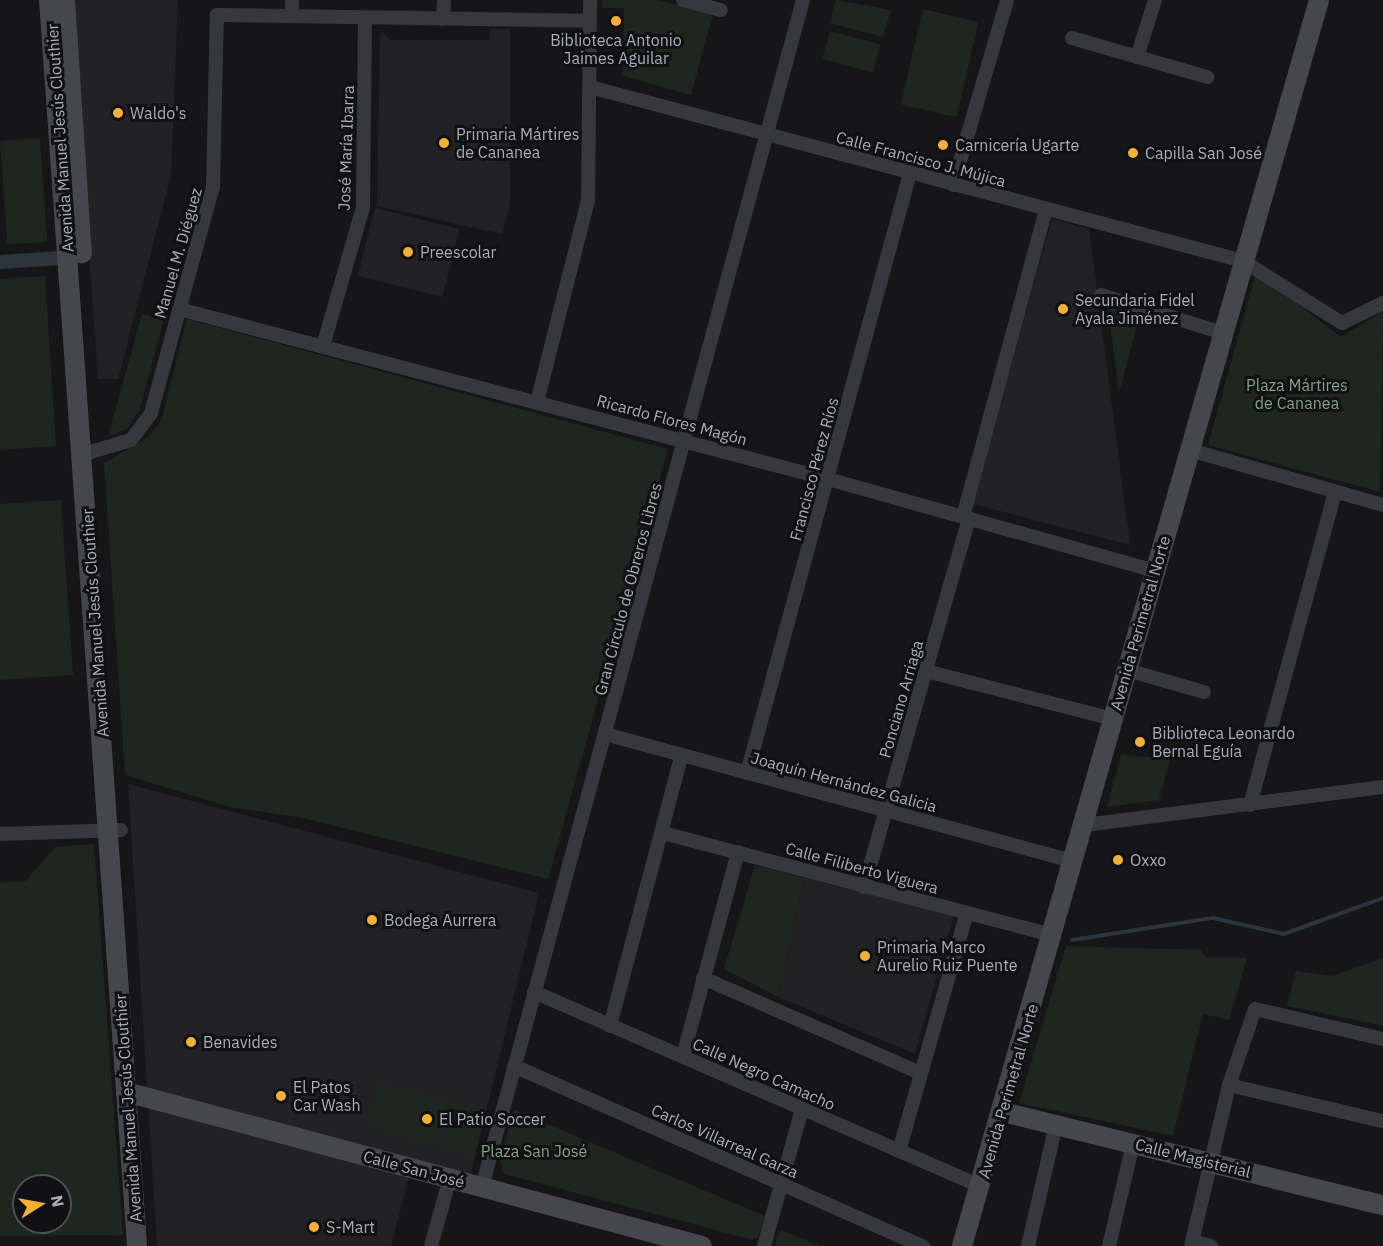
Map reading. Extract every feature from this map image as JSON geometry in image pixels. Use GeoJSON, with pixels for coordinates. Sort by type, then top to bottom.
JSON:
{"type":"FeatureCollection","features":[{"type":"Feature","properties":{"kind":"street","name":"Avenida Manuel Jesús Clouthier"},"geometry":{"type":"LineString","coordinates":[[49,0],[90,454]]}},
{"type":"Feature","properties":{"kind":"street","name":"Avenida Manuel Jesús Clouthier"},"geometry":{"type":"LineString","coordinates":[[65,0],[90,454],[133,1094],[137,1246]]}},
{"type":"Feature","properties":{"kind":"street"},"geometry":{"type":"LineString","coordinates":[[292,0],[292,16],[590,21]]}},
{"type":"Feature","properties":{"kind":"street"},"geometry":{"type":"LineString","coordinates":[[443,19],[444,0]]}},
{"type":"Feature","properties":{"kind":"street"},"geometry":{"type":"LineString","coordinates":[[537,402],[583,233],[590,87],[590,0]]}},
{"type":"Feature","properties":{"kind":"street"},"geometry":{"type":"LineString","coordinates":[[684,0],[721,10]]}},
{"type":"Feature","properties":{"kind":"street","name":"Gran Círculo de Obreros Libres"},"geometry":{"type":"LineString","coordinates":[[482,1187],[513,1066],[686,441],[803,0]]}},
{"type":"Feature","properties":{"kind":"street"},"geometry":{"type":"LineString","coordinates":[[953,185],[1007,0]]}},
{"type":"Feature","properties":{"kind":"street"},"geometry":{"type":"LineString","coordinates":[[1137,57],[1155,0]]}},
{"type":"Feature","properties":{"kind":"street","name":"Avenida Perimetral Norte"},"geometry":{"type":"LineString","coordinates":[[962,1246],[1003,1112],[1319,0]]}},
{"type":"Feature","properties":{"kind":"street","name":"Manuel M. Diéguez"},"geometry":{"type":"LineString","coordinates":[[90,454],[131,440],[146,423],[179,309],[213,186],[217,15],[292,16]]}},
{"type":"Feature","properties":{"kind":"street","name":"José María Ibarra"},"geometry":{"type":"LineString","coordinates":[[324,346],[363,207],[365,19]]}},
{"type":"Feature","properties":{"kind":"street"},"geometry":{"type":"LineString","coordinates":[[1072,38],[1207,78]]}},
{"type":"Feature","properties":{"kind":"street","name":"Calle Francisco J. Mújica"},"geometry":{"type":"LineString","coordinates":[[590,87],[1243,261],[1342,323],[1383,303]]}},
{"type":"Feature","properties":{"kind":"street","name":"Francisco Pérez Ríos"},"geometry":{"type":"LineString","coordinates":[[747,773],[910,173]]}},
{"type":"Feature","properties":{"kind":"street","name":"Ponciano Arriaga"},"geometry":{"type":"LineString","coordinates":[[864,887],[926,671],[1046,210]]}},
{"type":"Feature","properties":{"kind":"street"},"geometry":{"type":"LineString","coordinates":[[1101,295],[1223,333]]}},
{"type":"Feature","properties":{"kind":"street","name":"Ricardo Flores Magón"},"geometry":{"type":"LineString","coordinates":[[179,309],[828,479],[1155,571]]}},
{"type":"Feature","properties":{"kind":"street"},"geometry":{"type":"LineString","coordinates":[[1190,450],[1383,505]]}},
{"type":"Feature","properties":{"kind":"street"},"geometry":{"type":"LineString","coordinates":[[1250,805],[1335,492]]}},
{"type":"Feature","properties":{"kind":"street"},"geometry":{"type":"LineString","coordinates":[[1127,670],[1204,692]]}},
{"type":"Feature","properties":{"kind":"street"},"geometry":{"type":"LineString","coordinates":[[926,671],[1113,719]]}},
{"type":"Feature","properties":{"kind":"street","name":"Joaquín Hernández Galicia"},"geometry":{"type":"LineString","coordinates":[[605,735],[1074,861]]}},
{"type":"Feature","properties":{"kind":"street"},"geometry":{"type":"LineString","coordinates":[[610,1026],[663,833],[681,757]]}},
{"type":"Feature","properties":{"kind":"street"},"geometry":{"type":"LineString","coordinates":[[1085,825],[1383,787]]}},
{"type":"Feature","properties":{"kind":"street"},"geometry":{"type":"LineString","coordinates":[[0,834],[115,830]]}},
{"type":"Feature","properties":{"kind":"street","name":"Calle Filiberto Viguera"},"geometry":{"type":"LineString","coordinates":[[663,833],[1052,935]]}},
{"type":"Feature","properties":{"kind":"street"},"geometry":{"type":"LineString","coordinates":[[683,1056],[738,852]]}},
{"type":"Feature","properties":{"kind":"street"},"geometry":{"type":"LineString","coordinates":[[899,1151],[967,914]]}},
{"type":"Feature","properties":{"kind":"street"},"geometry":{"type":"LineString","coordinates":[[703,978],[920,1073]]}},
{"type":"Feature","properties":{"kind":"street","name":"Calle Negro Camacho"},"geometry":{"type":"LineString","coordinates":[[534,993],[980,1186]]}},
{"type":"Feature","properties":{"kind":"street"},"geometry":{"type":"LineString","coordinates":[[1211,1246],[1191,1244],[1229,1084],[1255,1009],[1383,1039]]}},
{"type":"Feature","properties":{"kind":"street","name":"Carlos Villarreal Garza"},"geometry":{"type":"LineString","coordinates":[[513,1066],[923,1246]]}},
{"type":"Feature","properties":{"kind":"street"},"geometry":{"type":"LineString","coordinates":[[1229,1084],[1383,1121]]}},
{"type":"Feature","properties":{"kind":"street","name":"Avenida Manuel Jesús Clouthier"},"geometry":{"type":"LineString","coordinates":[[133,1094],[150,1246]]}},
{"type":"Feature","properties":{"kind":"street","name":"Calle San José"},"geometry":{"type":"LineString","coordinates":[[133,1094],[702,1246]]}},
{"type":"Feature","properties":{"kind":"street"},"geometry":{"type":"LineString","coordinates":[[764,1246],[802,1109]]}},
{"type":"Feature","properties":{"kind":"street","name":"Calle Magisterial"},"geometry":{"type":"LineString","coordinates":[[1003,1112],[1383,1205]]}},
{"type":"Feature","properties":{"kind":"street"},"geometry":{"type":"LineString","coordinates":[[1028,1246],[1056,1125]]}},
{"type":"Feature","properties":{"kind":"street"},"geometry":{"type":"LineString","coordinates":[[1109,1246],[1133,1144]]}},
{"type":"Feature","properties":{"kind":"street"},"geometry":{"type":"LineString","coordinates":[[432,1246],[450,1178]]}},
{"type":"Feature","properties":{"kind":"shaded area"},"geometry":{"type":"Polygon","coordinates":[[[71,0],[178,0],[171,175],[118,379],[98,379],[71,0]]]}},
{"type":"Feature","properties":{"kind":"shaded area","name":"Primaria Mártires de Cananea"},"geometry":{"type":"Polygon","coordinates":[[[490,29],[510,29],[510,204],[502,234],[377,206],[380,30],[390,40],[489,40],[490,29]]]}},
{"type":"Feature","properties":{"kind":"shaded area","name":"Preescolar"},"geometry":{"type":"Polygon","coordinates":[[[375,208],[459,229],[442,297],[358,276],[375,208]]]}},
{"type":"Feature","properties":{"kind":"shaded area","name":"Secundaria Fidel Ayala Jiménez"},"geometry":{"type":"Polygon","coordinates":[[[1052,219],[1089,229],[1130,545],[973,504],[1052,219]]]}},
{"type":"Feature","properties":{"kind":"shaded area"},"geometry":{"type":"Polygon","coordinates":[[[128,784],[539,893],[467,1190],[409,1176],[391,1246],[157,1246],[128,784]]]}},
{"type":"Feature","properties":{"kind":"shaded area","name":"Primaria Marco Aurelio Ruiz Puente"},"geometry":{"type":"Polygon","coordinates":[[[804,878],[954,915],[915,1054],[778,997],[804,878]]]}},
{"type":"Feature","properties":{"kind":"green space"},"geometry":{"type":"Polygon","coordinates":[[[602,0],[658,0],[713,13],[691,95],[623,76],[624,8],[602,8],[602,0]]]}},
{"type":"Feature","properties":{"kind":"green space"},"geometry":{"type":"Polygon","coordinates":[[[836,0],[891,10],[883,37],[830,23],[836,0]]]}},
{"type":"Feature","properties":{"kind":"green space"},"geometry":{"type":"Polygon","coordinates":[[[923,9],[979,22],[956,117],[901,104],[923,9]]]}},
{"type":"Feature","properties":{"kind":"green space"},"geometry":{"type":"Polygon","coordinates":[[[830,31],[880,44],[873,72],[822,59],[830,31]]]}},
{"type":"Feature","properties":{"kind":"green space"},"geometry":{"type":"Polygon","coordinates":[[[40,138],[47,242],[7,245],[0,141],[40,138]]]}},
{"type":"Feature","properties":{"kind":"green space","name":"Plaza Mártires de Cananea"},"geometry":{"type":"Polygon","coordinates":[[[1256,272],[1341,337],[1383,311],[1380,492],[1208,445],[1256,272]]]}},
{"type":"Feature","properties":{"kind":"green space"},"geometry":{"type":"Polygon","coordinates":[[[45,276],[56,446],[0,450],[0,279],[45,276]]]}},
{"type":"Feature","properties":{"kind":"green space"},"geometry":{"type":"Polygon","coordinates":[[[1107,300],[1141,311],[1119,393],[1107,300]]]}},
{"type":"Feature","properties":{"kind":"green space"},"geometry":{"type":"Polygon","coordinates":[[[142,314],[164,319],[140,409],[127,429],[108,436],[142,314]]]}},
{"type":"Feature","properties":{"kind":"green space"},"geometry":{"type":"Polygon","coordinates":[[[187,319],[668,449],[548,879],[303,818],[230,807],[125,775],[104,463],[147,438],[161,421],[187,319]]]}},
{"type":"Feature","properties":{"kind":"green space"},"geometry":{"type":"Polygon","coordinates":[[[61,500],[73,675],[0,680],[0,504],[61,500]]]}},
{"type":"Feature","properties":{"kind":"green space"},"geometry":{"type":"Polygon","coordinates":[[[1121,754],[1170,760],[1159,800],[1107,807],[1121,754]]]}},
{"type":"Feature","properties":{"kind":"green space"},"geometry":{"type":"Polygon","coordinates":[[[94,844],[123,1235],[0,1236],[0,882],[26,881],[55,847],[94,844]]]}},
{"type":"Feature","properties":{"kind":"green space"},"geometry":{"type":"Polygon","coordinates":[[[755,865],[804,878],[778,997],[724,969],[755,865]]]}},
{"type":"Feature","properties":{"kind":"green space"},"geometry":{"type":"Polygon","coordinates":[[[1066,946],[1201,950],[1206,958],[1247,958],[1229,1020],[1203,1014],[1173,1136],[1019,1103],[1066,946]]]}},
{"type":"Feature","properties":{"kind":"green space"},"geometry":{"type":"Polygon","coordinates":[[[1383,958],[1383,1026],[1287,1006],[1296,971],[1332,976],[1383,958]]]}},
{"type":"Feature","properties":{"kind":"green space","name":"El Patio Soccer"},"geometry":{"type":"Polygon","coordinates":[[[380,1082],[485,1112],[472,1156],[367,1126],[380,1082]]]}},
{"type":"Feature","properties":{"kind":"green space","name":"Plaza San José"},"geometry":{"type":"Polygon","coordinates":[[[514,1110],[765,1216],[758,1237],[753,1240],[504,1174],[500,1160],[514,1110]]]}},
{"type":"Feature","properties":{"kind":"green space"},"geometry":{"type":"Polygon","coordinates":[[[780,1230],[821,1246],[775,1246],[780,1230]]]}},
{"type":"Feature","properties":{"kind":"waterway"},"geometry":{"type":"LineString","coordinates":[[0,262],[61,258]]}},
{"type":"Feature","properties":{"kind":"waterway"},"geometry":{"type":"LineString","coordinates":[[1072,940],[1213,918],[1284,934],[1383,898]]}},
{"type":"Feature","properties":{"kind":"place","name":"Biblioteca Antonio Jaimes Aguilar"},"geometry":{"type":"Point","coordinates":[616,21]}},
{"type":"Feature","properties":{"kind":"place","name":"Waldo's"},"geometry":{"type":"Point","coordinates":[118,113]}},
{"type":"Feature","properties":{"kind":"place","name":"Primaria Mártires de Cananea"},"geometry":{"type":"Point","coordinates":[444,143]}},
{"type":"Feature","properties":{"kind":"place","name":"Carnicería Ugarte"},"geometry":{"type":"Point","coordinates":[943,145]}},
{"type":"Feature","properties":{"kind":"place","name":"Capilla San José"},"geometry":{"type":"Point","coordinates":[1133,153]}},
{"type":"Feature","properties":{"kind":"place","name":"Preescolar"},"geometry":{"type":"Point","coordinates":[408,252]}},
{"type":"Feature","properties":{"kind":"place","name":"Secundaria Fidel Ayala Jiménez"},"geometry":{"type":"Point","coordinates":[1063,309]}},
{"type":"Feature","properties":{"kind":"place","name":"Biblioteca Leonardo Bernal Eguía"},"geometry":{"type":"Point","coordinates":[1140,742]}},
{"type":"Feature","properties":{"kind":"place","name":"Oxxo"},"geometry":{"type":"Point","coordinates":[1118,860]}},
{"type":"Feature","properties":{"kind":"place","name":"Bodega Aurrera"},"geometry":{"type":"Point","coordinates":[372,920]}},
{"type":"Feature","properties":{"kind":"place","name":"Primaria Marco Aurelio Ruiz Puente"},"geometry":{"type":"Point","coordinates":[865,956]}},
{"type":"Feature","properties":{"kind":"place","name":"Benavides"},"geometry":{"type":"Point","coordinates":[191,1042]}},
{"type":"Feature","properties":{"kind":"place","name":"El Patos Car Wash"},"geometry":{"type":"Point","coordinates":[281,1096]}},
{"type":"Feature","properties":{"kind":"place","name":"El Patio Soccer"},"geometry":{"type":"Point","coordinates":[427,1119]}},
{"type":"Feature","properties":{"kind":"place","name":"S-Mart"},"geometry":{"type":"Point","coordinates":[314,1227]}}]}
